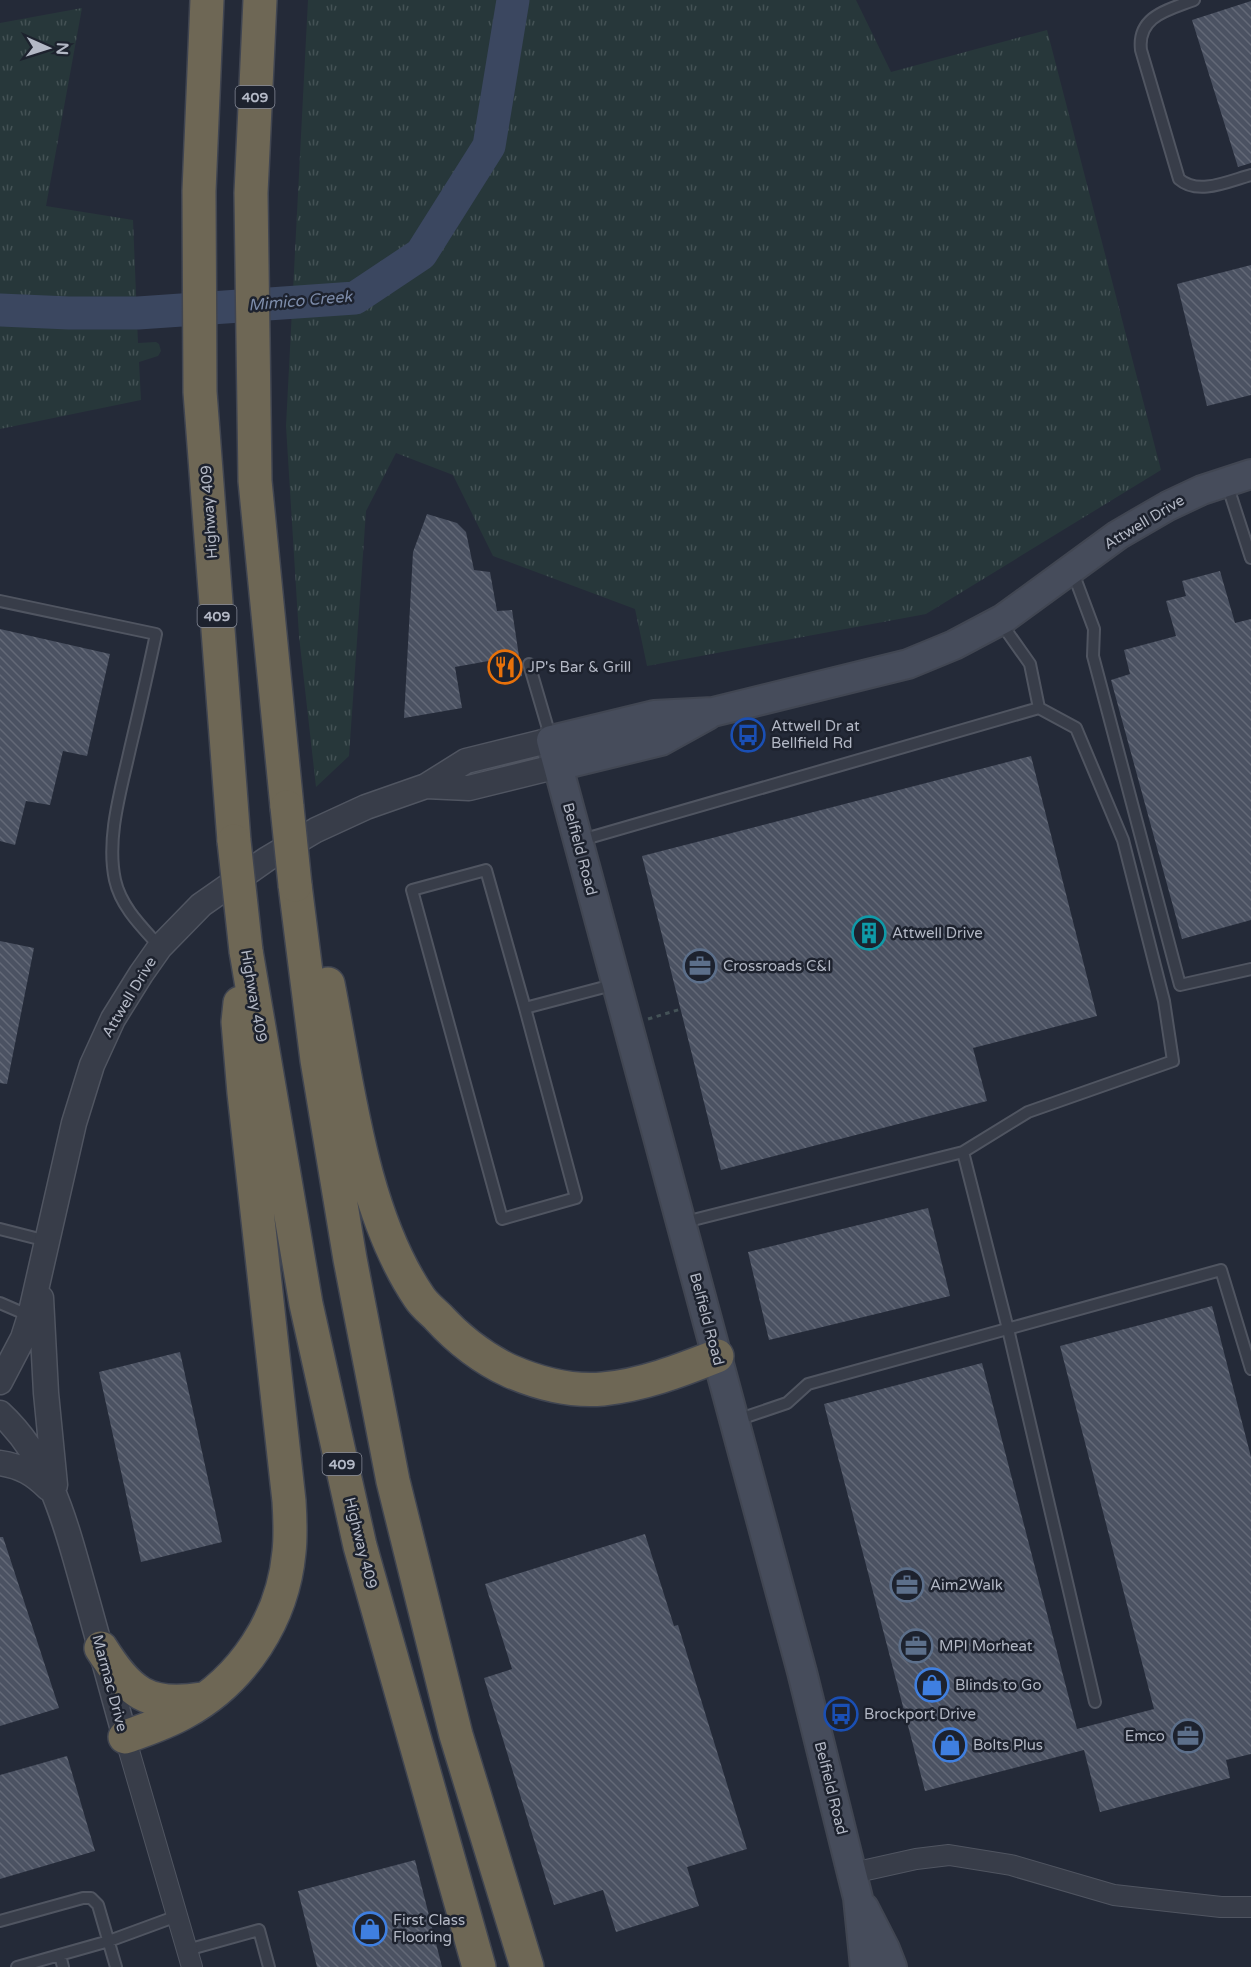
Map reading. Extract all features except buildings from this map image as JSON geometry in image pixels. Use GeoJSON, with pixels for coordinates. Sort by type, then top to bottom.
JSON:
{"type":"FeatureCollection","features":[{"type":"Feature","properties":{"kind":"highway","name":"Highway 409"},"geometry":{"type":"LineString","coordinates":[[207,0],[200,192],[200,392],[234,841],[246,951],[306,1304],[360,1546],[479,1967]]}},
{"type":"Feature","properties":{"kind":"highway","name":"409"},"geometry":{"type":"LineString","coordinates":[[260,0],[251,193],[255,481],[287,807],[317,1059],[350,1259],[393,1481],[456,1735],[527,1967]]}},
{"type":"Feature","properties":{"kind":"highway"},"geometry":{"type":"LineString","coordinates":[[296,885],[321,947],[359,1141],[376,1205],[398,1259],[420,1299],[453,1333],[488,1361],[532,1381],[554,1387],[602,1389],[629,1385],[662,1377],[717,1356]]}},
{"type":"Feature","properties":{"kind":"highway"},"geometry":{"type":"LineString","coordinates":[[125,1737],[172,1719],[204,1699],[232,1675],[262,1636],[273,1614],[282,1590],[290,1542],[290,1501],[238,1022],[246,951]]}},
{"type":"Feature","properties":{"kind":"highway"},"geometry":{"type":"LineString","coordinates":[[101,1648],[128,1685],[140,1694],[153,1699],[172,1701],[204,1699]]}},
{"type":"Feature","properties":{"kind":"main road","name":"Attwell Drive"},"geometry":{"type":"LineString","coordinates":[[555,753],[661,741],[712,712],[908,664],[954,645],[999,621],[1118,536],[1168,506],[1238,478]]}},
{"type":"Feature","properties":{"kind":"main road","name":"Belfield Road"},"geometry":{"type":"LineString","coordinates":[[555,753],[799,1661],[856,1886],[865,1967]]}},
{"type":"Feature","properties":{"kind":"main road","name":"Belfield Road"},"geometry":{"type":"LineString","coordinates":[[856,1886],[892,1967]]}},
{"type":"Feature","properties":{"kind":"street","name":"Attwell Drive"},"geometry":{"type":"LineString","coordinates":[[0,1382],[22,1338],[30,1316],[74,1123],[92,1065],[112,1019],[160,947],[201,905],[267,859],[316,830],[366,807],[426,786],[469,788],[555,753]]}},
{"type":"Feature","properties":{"kind":"street"},"geometry":{"type":"LineString","coordinates":[[41,1270],[45,1377],[57,1496]]}},
{"type":"Feature","properties":{"kind":"street","name":"Marmac Drive"},"geometry":{"type":"LineString","coordinates":[[0,1413],[15,1427],[29,1446],[57,1496],[189,1958]]}},
{"type":"Feature","properties":{"kind":"street"},"geometry":{"type":"LineString","coordinates":[[0,1463],[34,1474],[57,1496]]}},
{"type":"Feature","properties":{"kind":"street"},"geometry":{"type":"LineString","coordinates":[[856,1886],[916,1858],[949,1855],[1011,1865],[1114,1895],[1221,1908],[1251,1907]]}},
{"type":"Feature","properties":{"kind":"lane"},"geometry":{"type":"LineString","coordinates":[[1194,0],[1156,16],[1145,26],[1139,37],[1179,179],[1186,185],[1203,187],[1251,175]]}},
{"type":"Feature","properties":{"kind":"lane"},"geometry":{"type":"LineString","coordinates":[[1238,478],[1251,558]]}},
{"type":"Feature","properties":{"kind":"lane"},"geometry":{"type":"LineString","coordinates":[[1071,570],[1094,629],[1093,657],[1180,985],[1251,969]]}},
{"type":"Feature","properties":{"kind":"lane"},"geometry":{"type":"LineString","coordinates":[[0,601],[156,634],[122,785],[114,829],[112,859],[121,898],[132,916],[160,947]]}},
{"type":"Feature","properties":{"kind":"lane"},"geometry":{"type":"LineString","coordinates":[[999,621],[1030,664],[1040,708]]}},
{"type":"Feature","properties":{"kind":"lane"},"geometry":{"type":"LineString","coordinates":[[529,664],[555,753]]}},
{"type":"Feature","properties":{"kind":"lane"},"geometry":{"type":"LineString","coordinates":[[578,841],[1040,708],[1076,728],[1123,840],[1164,1001],[1173,1061],[1028,1112],[963,1152],[681,1223]]}},
{"type":"Feature","properties":{"kind":"lane"},"geometry":{"type":"LineString","coordinates":[[486,870],[525,1008],[576,1198],[502,1219],[412,890],[486,870]]}},
{"type":"Feature","properties":{"kind":"lane"},"geometry":{"type":"LineString","coordinates":[[525,1008],[617,984]]}},
{"type":"Feature","properties":{"kind":"lane"},"geometry":{"type":"LineString","coordinates":[[963,1152],[1008,1329],[1095,1702]]}},
{"type":"Feature","properties":{"kind":"lane"},"geometry":{"type":"LineString","coordinates":[[0,1228],[47,1241]]}},
{"type":"Feature","properties":{"kind":"lane"},"geometry":{"type":"LineString","coordinates":[[734,1421],[787,1403],[808,1384],[1221,1270],[1251,1369]]}},
{"type":"Feature","properties":{"kind":"lane"},"geometry":{"type":"LineString","coordinates":[[0,1303],[30,1316]]}},
{"type":"Feature","properties":{"kind":"lane"},"geometry":{"type":"LineString","coordinates":[[0,1921],[82,1898],[91,1898],[98,1905],[116,1967]]}},
{"type":"Feature","properties":{"kind":"lane"},"geometry":{"type":"LineString","coordinates":[[17,1967],[109,1941],[177,1916]]}},
{"type":"Feature","properties":{"kind":"lane"},"geometry":{"type":"LineString","coordinates":[[189,1958],[258,1930],[268,1967]]}},
{"type":"Feature","properties":{"kind":"lane"},"geometry":{"type":"LineString","coordinates":[[60,1955],[63,1967]]}},
{"type":"Feature","properties":{"kind":"path"},"geometry":{"type":"LineString","coordinates":[[628,1025],[681,1009]]}},
{"type":"Feature","properties":{"kind":"green space"},"geometry":{"type":"Polygon","coordinates":[[[308,0],[856,0],[891,72],[1047,30],[1161,470],[926,614],[647,666],[635,609],[493,556],[453,475],[396,453],[366,511],[349,756],[316,787],[299,636],[286,426],[308,0]]]}},
{"type":"Feature","properties":{"kind":"green space"},"geometry":{"type":"Polygon","coordinates":[[[82,8],[46,206],[133,220],[138,343],[156,342],[161,351],[158,356],[139,362],[141,400],[0,429],[0,23],[82,8]]]}},
{"type":"Feature","properties":{"kind":"waterway","name":"Mimico Creek"},"geometry":{"type":"LineString","coordinates":[[0,310],[138,313],[355,298],[421,254],[489,146],[513,0]]}},
{"type":"Feature","properties":{"kind":"place","name":"JP's Bar & Grill"},"geometry":{"type":"Point","coordinates":[505,667]}},
{"type":"Feature","properties":{"kind":"place","name":"Attwell Dr at Bellfield Rd"},"geometry":{"type":"Point","coordinates":[748,735]}},
{"type":"Feature","properties":{"kind":"place","name":"Attwell Drive"},"geometry":{"type":"Point","coordinates":[869,933]}},
{"type":"Feature","properties":{"kind":"place","name":"Crossroads C&I"},"geometry":{"type":"Point","coordinates":[700,966]}},
{"type":"Feature","properties":{"kind":"place","name":"Aim2Walk"},"geometry":{"type":"Point","coordinates":[907,1585]}},
{"type":"Feature","properties":{"kind":"place","name":"MPI Morheat"},"geometry":{"type":"Point","coordinates":[916,1646]}},
{"type":"Feature","properties":{"kind":"place","name":"Blinds to Go"},"geometry":{"type":"Point","coordinates":[932,1685]}},
{"type":"Feature","properties":{"kind":"place","name":"Brockport Drive"},"geometry":{"type":"Point","coordinates":[841,1714]}},
{"type":"Feature","properties":{"kind":"place","name":"Emco"},"geometry":{"type":"Point","coordinates":[1188,1736]}},
{"type":"Feature","properties":{"kind":"place","name":"Bolts Plus"},"geometry":{"type":"Point","coordinates":[950,1745]}},
{"type":"Feature","properties":{"kind":"place","name":"First Class Flooring"},"geometry":{"type":"Point","coordinates":[370,1929]}}]}
